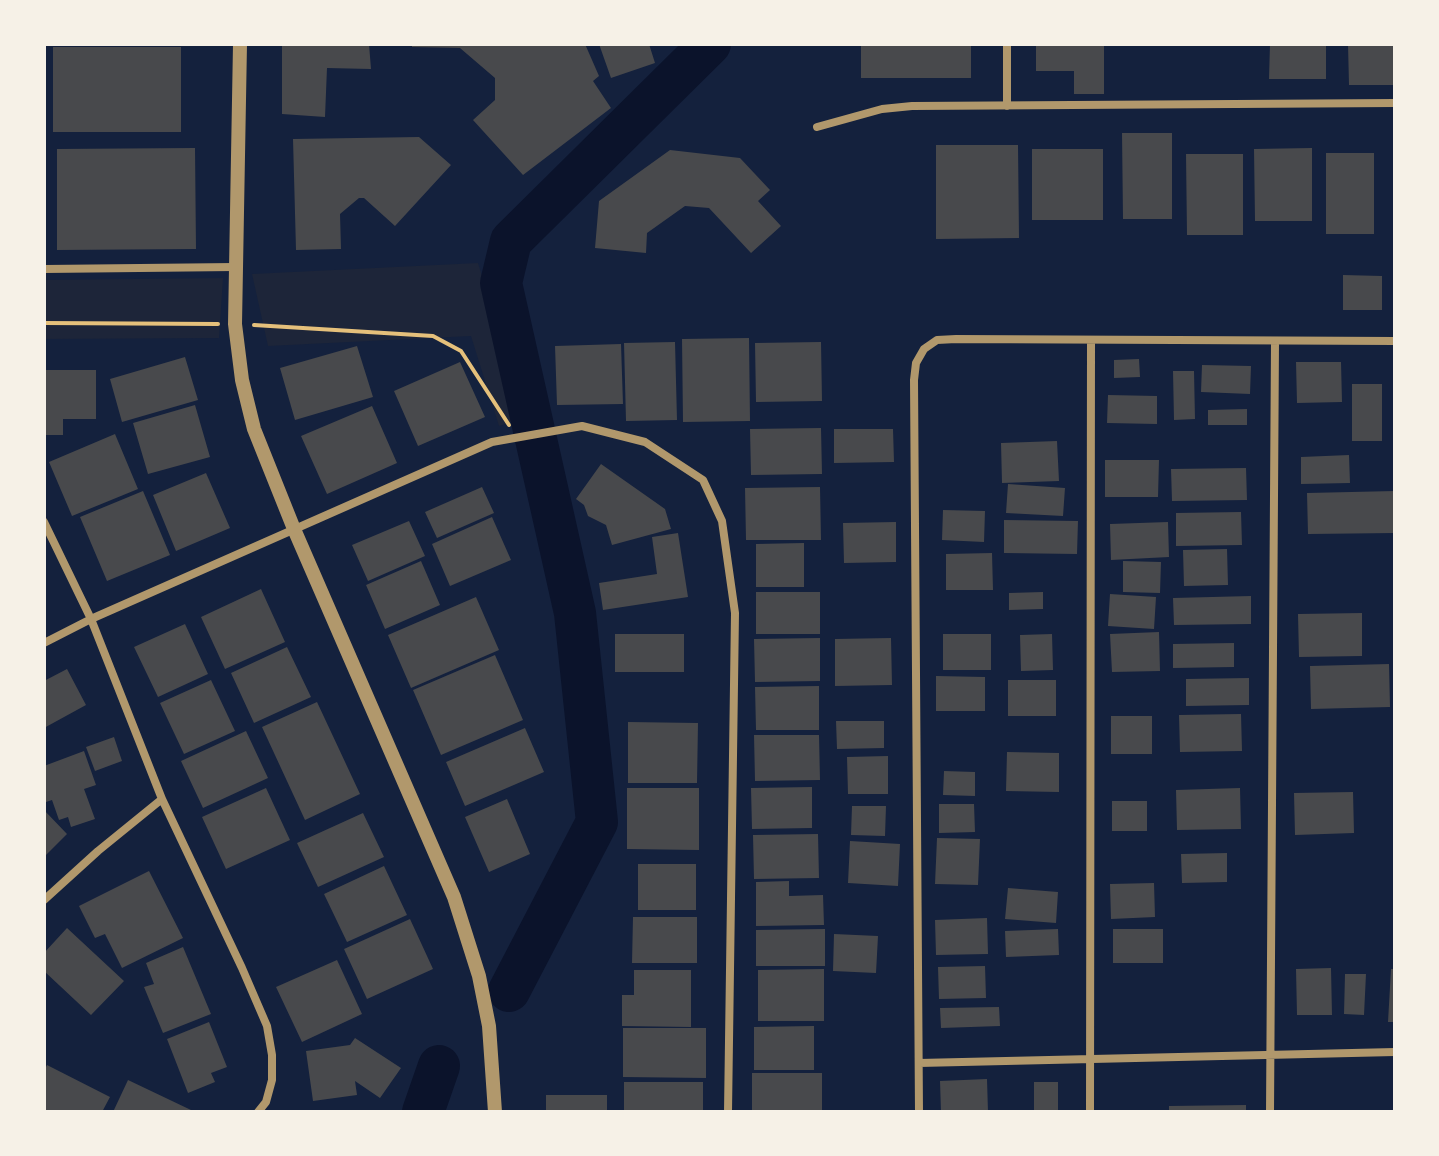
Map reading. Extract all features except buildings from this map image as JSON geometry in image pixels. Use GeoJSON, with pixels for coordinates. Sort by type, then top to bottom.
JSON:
{"type":"FeatureCollection","features":[{"type":"Feature","properties":{"kind":"street"},"geometry":{"type":"LineString","coordinates":[[240,44],[235,324],[242,380],[254,429],[294,529],[454,897],[479,976],[489,1026],[495,1112]]}},
{"type":"Feature","properties":{"kind":"street"},"geometry":{"type":"LineString","coordinates":[[1007,44],[1007,106]]}},
{"type":"Feature","properties":{"kind":"street"},"geometry":{"type":"LineString","coordinates":[[817,127],[882,109],[912,106],[1395,103]]}},
{"type":"Feature","properties":{"kind":"street"},"geometry":{"type":"LineString","coordinates":[[44,269],[235,267]]}},
{"type":"Feature","properties":{"kind":"street"},"geometry":{"type":"LineString","coordinates":[[919,1112],[914,380],[916,363],[924,349],[937,340],[956,339],[1395,341]]}},
{"type":"Feature","properties":{"kind":"street"},"geometry":{"type":"LineString","coordinates":[[1090,1112],[1091,341]]}},
{"type":"Feature","properties":{"kind":"street"},"geometry":{"type":"LineString","coordinates":[[1270,1112],[1275,342]]}},
{"type":"Feature","properties":{"kind":"street"},"geometry":{"type":"LineString","coordinates":[[44,643],[91,619],[492,442],[582,426],[645,442],[703,480],[722,521],[735,613],[728,1112]]}},
{"type":"Feature","properties":{"kind":"street"},"geometry":{"type":"LineString","coordinates":[[44,522],[91,619],[162,799],[267,1026],[272,1080],[266,1102],[258,1112]]}},
{"type":"Feature","properties":{"kind":"street"},"geometry":{"type":"LineString","coordinates":[[44,900],[162,799]]}},
{"type":"Feature","properties":{"kind":"street"},"geometry":{"type":"LineString","coordinates":[[919,1063],[1395,1052]]}},
{"type":"Feature","properties":{"kind":"path"},"geometry":{"type":"LineString","coordinates":[[44,323],[235,324],[433,336],[461,351],[517,438]]}},
{"type":"Feature","properties":{"kind":"shaded area"},"geometry":{"type":"Polygon","coordinates":[[[478,263],[526,418],[499,426],[471,336],[268,346],[252,274],[478,263]]]}},
{"type":"Feature","properties":{"kind":"shaded area"},"geometry":{"type":"Polygon","coordinates":[[[223,278],[219,338],[44,339],[44,280],[223,278]]]}},
{"type":"Feature","properties":{"kind":"waterway"},"geometry":{"type":"LineString","coordinates":[[509,991],[597,822],[575,613],[501,283],[511,241],[710,44]]}},
{"type":"Feature","properties":{"kind":"waterway"},"geometry":{"type":"LineString","coordinates":[[423,1112],[439,1066]]}}]}
